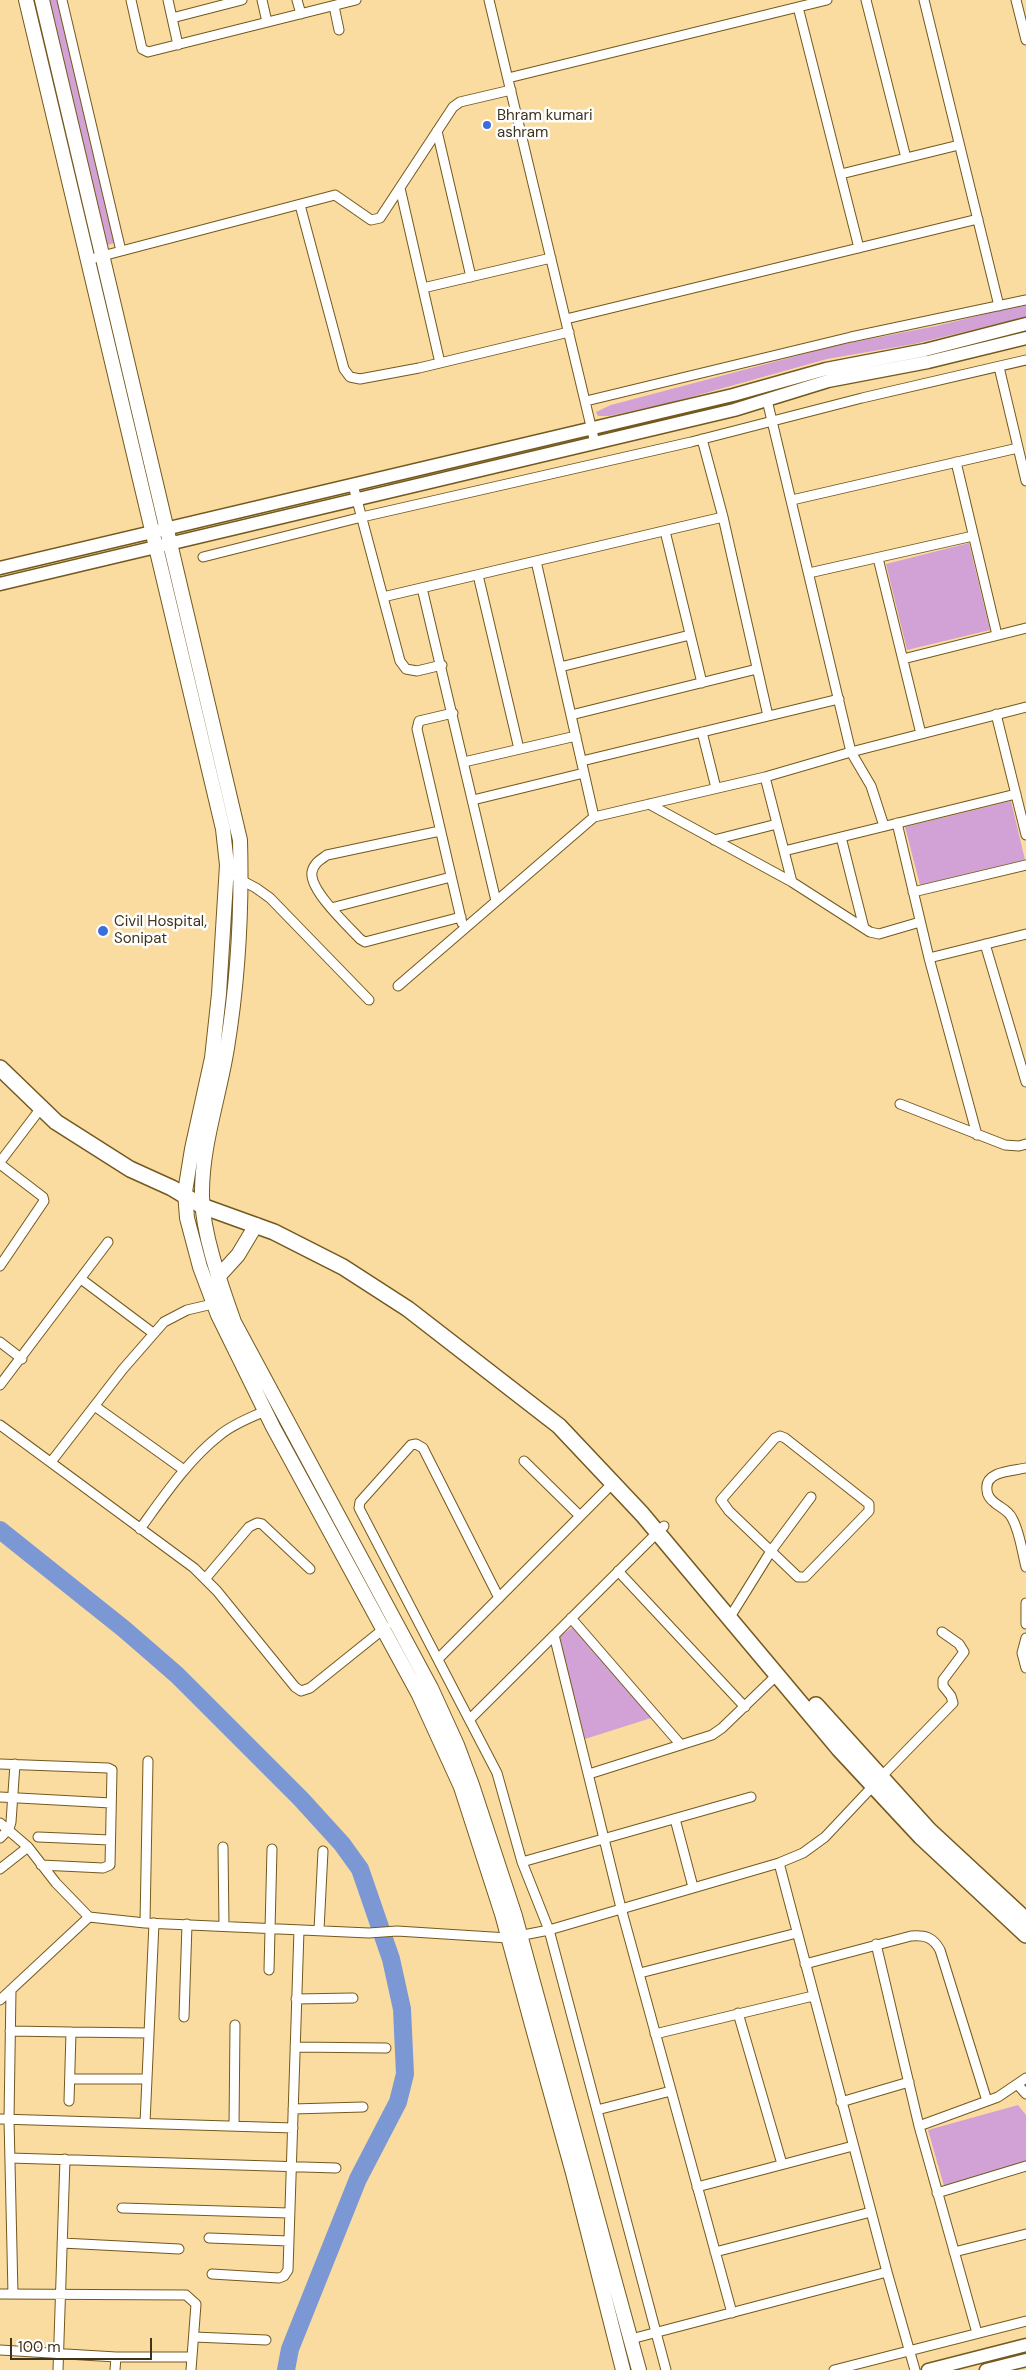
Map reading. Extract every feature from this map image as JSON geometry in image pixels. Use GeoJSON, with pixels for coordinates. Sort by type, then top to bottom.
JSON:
{"type":"FeatureCollection","features":[{"type":"Feature","properties":{"kind":"highway"},"geometry":{"type":"LineString","coordinates":[[2,1072],[56,1122],[130,1169],[256,1226],[274,1232],[343,1267],[408,1309],[559,1426],[613,1483],[645,1511]]}},
{"type":"Feature","properties":{"kind":"highway"},"geometry":{"type":"LineString","coordinates":[[202,1202],[277,1224],[348,1259],[414,1301],[565,1419],[877,1782],[929,1830],[1025,1929]]}},
{"type":"Feature","properties":{"kind":"highway"},"geometry":{"type":"LineString","coordinates":[[733,1613],[778,1674],[815,1712]]}},
{"type":"Feature","properties":{"kind":"main road"},"geometry":{"type":"LineString","coordinates":[[26,0],[87,260],[159,530]]}},
{"type":"Feature","properties":{"kind":"main road"},"geometry":{"type":"LineString","coordinates":[[42,0],[101,257],[223,829],[227,865],[219,994],[212,1058],[181,1192],[187,1218],[200,1267],[234,1322],[394,1619],[431,1688],[457,1745],[639,2370]]}},
{"type":"Feature","properties":{"kind":"main road"},"geometry":{"type":"LineString","coordinates":[[162,544],[232,802],[240,840],[241,879],[231,1016],[219,1093],[206,1148],[202,1202],[218,1277],[220,1302],[265,1411],[419,1695],[461,1787],[514,1937],[623,2370]]}},
{"type":"Feature","properties":{"kind":"main road"},"geometry":{"type":"LineString","coordinates":[[218,1277],[238,1255],[256,1226]]}},
{"type":"Feature","properties":{"kind":"street"},"geometry":{"type":"LineString","coordinates":[[62,0],[121,251]]}},
{"type":"Feature","properties":{"kind":"street"},"geometry":{"type":"LineString","coordinates":[[131,0],[142,49],[148,52],[356,0]]}},
{"type":"Feature","properties":{"kind":"street"},"geometry":{"type":"LineString","coordinates":[[168,0],[178,45]]}},
{"type":"Feature","properties":{"kind":"street"},"geometry":{"type":"LineString","coordinates":[[172,18],[203,5],[242,0]]}},
{"type":"Feature","properties":{"kind":"street"},"geometry":{"type":"LineString","coordinates":[[262,0],[268,22]]}},
{"type":"Feature","properties":{"kind":"street"},"geometry":{"type":"LineString","coordinates":[[297,0],[301,14]]}},
{"type":"Feature","properties":{"kind":"street"},"geometry":{"type":"LineString","coordinates":[[489,0],[595,442]]}},
{"type":"Feature","properties":{"kind":"street"},"geometry":{"type":"LineString","coordinates":[[508,78],[828,0]]}},
{"type":"Feature","properties":{"kind":"street"},"geometry":{"type":"LineString","coordinates":[[866,0],[906,158]]}},
{"type":"Feature","properties":{"kind":"street"},"geometry":{"type":"LineString","coordinates":[[924,0],[999,306]]}},
{"type":"Feature","properties":{"kind":"street"},"geometry":{"type":"LineString","coordinates":[[1016,0],[1026,40]]}},
{"type":"Feature","properties":{"kind":"street"},"geometry":{"type":"LineString","coordinates":[[334,6],[339,30]]}},
{"type":"Feature","properties":{"kind":"street"},"geometry":{"type":"LineString","coordinates":[[798,7],[860,248]]}},
{"type":"Feature","properties":{"kind":"street"},"geometry":{"type":"LineString","coordinates":[[87,260],[334,195],[371,220],[376,220],[380,218],[449,112],[460,102],[512,90]]}},
{"type":"Feature","properties":{"kind":"street"},"geometry":{"type":"LineString","coordinates":[[436,131],[471,277]]}},
{"type":"Feature","properties":{"kind":"street"},"geometry":{"type":"LineString","coordinates":[[841,174],[959,145]]}},
{"type":"Feature","properties":{"kind":"street"},"geometry":{"type":"LineString","coordinates":[[400,188],[440,362]]}},
{"type":"Feature","properties":{"kind":"street"},"geometry":{"type":"LineString","coordinates":[[300,205],[344,369],[350,377],[360,379],[569,332]]}},
{"type":"Feature","properties":{"kind":"street"},"geometry":{"type":"LineString","coordinates":[[566,319],[978,219]]}},
{"type":"Feature","properties":{"kind":"street"},"geometry":{"type":"LineString","coordinates":[[423,288],[551,258]]}},
{"type":"Feature","properties":{"kind":"street"},"geometry":{"type":"LineString","coordinates":[[586,401],[850,337],[1026,300]]}},
{"type":"Feature","properties":{"kind":"street"},"geometry":{"type":"LineString","coordinates":[[0,568],[743,393],[826,369],[925,350],[1026,324]]}},
{"type":"Feature","properties":{"kind":"street"},"geometry":{"type":"LineString","coordinates":[[0,584],[746,406],[828,381],[928,362],[1026,338]]}},
{"type":"Feature","properties":{"kind":"street"},"geometry":{"type":"LineString","coordinates":[[203,557],[362,517],[1026,360]]}},
{"type":"Feature","properties":{"kind":"street"},"geometry":{"type":"LineString","coordinates":[[999,367],[1026,481]]}},
{"type":"Feature","properties":{"kind":"street"},"geometry":{"type":"LineString","coordinates":[[743,393],[746,406]]}},
{"type":"Feature","properties":{"kind":"street"},"geometry":{"type":"LineString","coordinates":[[767,400],[851,752],[871,786],[884,826]]}},
{"type":"Feature","properties":{"kind":"street"},"geometry":{"type":"LineString","coordinates":[[702,438],[723,517],[768,716]]}},
{"type":"Feature","properties":{"kind":"street"},"geometry":{"type":"LineString","coordinates":[[792,500],[1018,448]]}},
{"type":"Feature","properties":{"kind":"street"},"geometry":{"type":"LineString","coordinates":[[956,462],[997,635]]}},
{"type":"Feature","properties":{"kind":"street"},"geometry":{"type":"LineString","coordinates":[[353,485],[400,661],[406,669],[417,671],[442,665]]}},
{"type":"Feature","properties":{"kind":"street"},"geometry":{"type":"LineString","coordinates":[[383,597],[723,517]]}},
{"type":"Feature","properties":{"kind":"street"},"geometry":{"type":"LineString","coordinates":[[665,531],[702,683]]}},
{"type":"Feature","properties":{"kind":"street"},"geometry":{"type":"LineString","coordinates":[[809,573],[973,536]]}},
{"type":"Feature","properties":{"kind":"street"},"geometry":{"type":"LineString","coordinates":[[878,558],[921,734]]}},
{"type":"Feature","properties":{"kind":"street"},"geometry":{"type":"LineString","coordinates":[[536,561],[594,817]]}},
{"type":"Feature","properties":{"kind":"street"},"geometry":{"type":"LineString","coordinates":[[478,575],[519,749]]}},
{"type":"Feature","properties":{"kind":"street"},"geometry":{"type":"LineString","coordinates":[[422,588],[442,665],[496,901]]}},
{"type":"Feature","properties":{"kind":"street"},"geometry":{"type":"LineString","coordinates":[[903,659],[1026,628]]}},
{"type":"Feature","properties":{"kind":"street"},"geometry":{"type":"LineString","coordinates":[[560,666],[690,636]]}},
{"type":"Feature","properties":{"kind":"street"},"geometry":{"type":"LineString","coordinates":[[571,715],[757,669]]}},
{"type":"Feature","properties":{"kind":"street"},"geometry":{"type":"LineString","coordinates":[[582,761],[838,699]]}},
{"type":"Feature","properties":{"kind":"street"},"geometry":{"type":"LineString","coordinates":[[398,986],[594,817],[766,777],[851,752],[1026,706]]}},
{"type":"Feature","properties":{"kind":"street"},"geometry":{"type":"LineString","coordinates":[[453,713],[419,721],[417,725],[464,930]]}},
{"type":"Feature","properties":{"kind":"street"},"geometry":{"type":"LineString","coordinates":[[996,714],[1026,835]]}},
{"type":"Feature","properties":{"kind":"street"},"geometry":{"type":"LineString","coordinates":[[702,732],[716,788]]}},
{"type":"Feature","properties":{"kind":"street"},"geometry":{"type":"LineString","coordinates":[[464,762],[576,736]]}},
{"type":"Feature","properties":{"kind":"street"},"geometry":{"type":"LineString","coordinates":[[473,800],[584,773]]}},
{"type":"Feature","properties":{"kind":"street"},"geometry":{"type":"LineString","coordinates":[[766,777],[792,882]]}},
{"type":"Feature","properties":{"kind":"street"},"geometry":{"type":"LineString","coordinates":[[784,851],[1016,794]]}},
{"type":"Feature","properties":{"kind":"street"},"geometry":{"type":"LineString","coordinates":[[649,804],[792,882],[870,932],[879,934],[920,922]]}},
{"type":"Feature","properties":{"kind":"street"},"geometry":{"type":"LineString","coordinates":[[897,823],[929,958],[977,1136]]}},
{"type":"Feature","properties":{"kind":"street"},"geometry":{"type":"LineString","coordinates":[[714,840],[777,824]]}},
{"type":"Feature","properties":{"kind":"street"},"geometry":{"type":"LineString","coordinates":[[440,831],[327,855],[316,862],[312,874],[316,886],[331,908],[365,942],[461,917]]}},
{"type":"Feature","properties":{"kind":"street"},"geometry":{"type":"LineString","coordinates":[[841,837],[864,928]]}},
{"type":"Feature","properties":{"kind":"street"},"geometry":{"type":"LineString","coordinates":[[913,892],[1026,865]]}},
{"type":"Feature","properties":{"kind":"street"},"geometry":{"type":"LineString","coordinates":[[226,877],[241,879],[270,898],[369,1000]]}},
{"type":"Feature","properties":{"kind":"street"},"geometry":{"type":"LineString","coordinates":[[331,908],[451,877]]}},
{"type":"Feature","properties":{"kind":"street"},"geometry":{"type":"LineString","coordinates":[[929,958],[1026,934]]}},
{"type":"Feature","properties":{"kind":"street"},"geometry":{"type":"LineString","coordinates":[[986,944],[1026,1082]]}},
{"type":"Feature","properties":{"kind":"street"},"geometry":{"type":"LineString","coordinates":[[900,1104],[977,1136],[1005,1145],[1019,1146],[1026,1144]]}},
{"type":"Feature","properties":{"kind":"street"},"geometry":{"type":"LineString","coordinates":[[0,1266],[44,1201],[42,1197],[0,1163],[42,1108]]}},
{"type":"Feature","properties":{"kind":"street"},"geometry":{"type":"LineString","coordinates":[[0,1385],[22,1359],[108,1242]]}},
{"type":"Feature","properties":{"kind":"street"},"geometry":{"type":"LineString","coordinates":[[81,1279],[153,1333]]}},
{"type":"Feature","properties":{"kind":"street"},"geometry":{"type":"LineString","coordinates":[[51,1462],[153,1333],[164,1322],[174,1315],[220,1302]]}},
{"type":"Feature","properties":{"kind":"street"},"geometry":{"type":"LineString","coordinates":[[0,1342],[22,1359]]}},
{"type":"Feature","properties":{"kind":"street"},"geometry":{"type":"LineString","coordinates":[[96,1406],[184,1470]]}},
{"type":"Feature","properties":{"kind":"street"},"geometry":{"type":"LineString","coordinates":[[140,1529],[184,1470],[222,1434],[265,1411]]}},
{"type":"Feature","properties":{"kind":"street"},"geometry":{"type":"LineString","coordinates":[[0,1425],[205,1579],[295,1687],[301,1691],[310,1688],[383,1630],[394,1619]]}},
{"type":"Feature","properties":{"kind":"street"},"geometry":{"type":"LineString","coordinates":[[780,1436],[869,1504],[870,1507],[869,1511],[805,1577],[798,1576],[771,1551],[729,1511],[721,1500],[775,1438],[780,1436]]}},
{"type":"Feature","properties":{"kind":"street"},"geometry":{"type":"LineString","coordinates":[[499,1598],[423,1448],[416,1444],[411,1445],[360,1502],[359,1508],[497,1773],[522,1862],[549,1930],[666,2370]]}},
{"type":"Feature","properties":{"kind":"street"},"geometry":{"type":"LineString","coordinates":[[524,1461],[580,1516]]}},
{"type":"Feature","properties":{"kind":"street"},"geometry":{"type":"LineString","coordinates":[[1026,1468],[997,1474],[990,1478],[986,1486],[987,1494],[993,1502],[1009,1512],[1014,1520],[1026,1567]]}},
{"type":"Feature","properties":{"kind":"street"},"geometry":{"type":"LineString","coordinates":[[438,1659],[613,1483]]}},
{"type":"Feature","properties":{"kind":"street"},"geometry":{"type":"LineString","coordinates":[[733,1613],[771,1551],[811,1497]]}},
{"type":"Feature","properties":{"kind":"street"},"geometry":{"type":"LineString","coordinates":[[205,1579],[249,1527],[257,1523],[262,1524],[310,1569]]}},
{"type":"Feature","properties":{"kind":"street"},"geometry":{"type":"LineString","coordinates":[[470,1719],[661,1529]]}},
{"type":"Feature","properties":{"kind":"street"},"geometry":{"type":"LineString","coordinates":[[618,1572],[745,1707]]}},
{"type":"Feature","properties":{"kind":"street"},"geometry":{"type":"LineString","coordinates":[[1026,1603],[1026,1624]]}},
{"type":"Feature","properties":{"kind":"street"},"geometry":{"type":"LineString","coordinates":[[571,1618],[681,1744]]}},
{"type":"Feature","properties":{"kind":"street"},"geometry":{"type":"LineString","coordinates":[[0,1822],[28,1847],[41,1865],[89,1917],[149,1923],[369,1933],[388,1931],[514,1937],[549,1930],[779,1863],[803,1853],[825,1837],[953,1703],[952,1696],[942,1682],[964,1652],[959,1644],[942,1632]]}},
{"type":"Feature","properties":{"kind":"street"},"geometry":{"type":"LineString","coordinates":[[554,1636],[655,2034],[732,2313]]}},
{"type":"Feature","properties":{"kind":"street"},"geometry":{"type":"LineString","coordinates":[[1026,1638],[1022,1653],[1026,1668]]}},
{"type":"Feature","properties":{"kind":"street"},"geometry":{"type":"LineString","coordinates":[[588,1774],[712,1734],[745,1707],[778,1674]]}},
{"type":"Feature","properties":{"kind":"street"},"geometry":{"type":"LineString","coordinates":[[145,2123],[149,2033],[148,1762]]}},
{"type":"Feature","properties":{"kind":"street"},"geometry":{"type":"LineString","coordinates":[[0,1764],[110,1768],[112,1773],[111,1861],[106,1867],[41,1865]]}},
{"type":"Feature","properties":{"kind":"street"},"geometry":{"type":"LineString","coordinates":[[0,1838],[9,1829],[15,1764]]}},
{"type":"Feature","properties":{"kind":"street"},"geometry":{"type":"LineString","coordinates":[[0,1797],[111,1803]]}},
{"type":"Feature","properties":{"kind":"street"},"geometry":{"type":"LineString","coordinates":[[522,1862],[751,1797]]}},
{"type":"Feature","properties":{"kind":"street"},"geometry":{"type":"LineString","coordinates":[[675,1819],[693,1887]]}},
{"type":"Feature","properties":{"kind":"street"},"geometry":{"type":"LineString","coordinates":[[38,1837],[110,1840]]}},
{"type":"Feature","properties":{"kind":"street"},"geometry":{"type":"LineString","coordinates":[[0,1869],[28,1847]]}},
{"type":"Feature","properties":{"kind":"street"},"geometry":{"type":"LineString","coordinates":[[223,1847],[224,1926]]}},
{"type":"Feature","properties":{"kind":"street"},"geometry":{"type":"LineString","coordinates":[[269,1970],[272,1849]]}},
{"type":"Feature","properties":{"kind":"street"},"geometry":{"type":"LineString","coordinates":[[319,1930],[323,1851]]}},
{"type":"Feature","properties":{"kind":"street"},"geometry":{"type":"LineString","coordinates":[[779,1863],[886,2272],[915,2370]]}},
{"type":"Feature","properties":{"kind":"street"},"geometry":{"type":"LineString","coordinates":[[0,2000],[89,1917]]}},
{"type":"Feature","properties":{"kind":"street"},"geometry":{"type":"LineString","coordinates":[[184,2017],[187,1924]]}},
{"type":"Feature","properties":{"kind":"street"},"geometry":{"type":"LineString","coordinates":[[212,2274],[284,2276],[288,2270],[299,1930]]}},
{"type":"Feature","properties":{"kind":"street"},"geometry":{"type":"LineString","coordinates":[[640,1972],[796,1933]]}},
{"type":"Feature","properties":{"kind":"street"},"geometry":{"type":"LineString","coordinates":[[805,1964],[911,1936],[928,1937],[935,1941],[940,1950],[987,2101]]}},
{"type":"Feature","properties":{"kind":"street"},"geometry":{"type":"LineString","coordinates":[[876,1944],[919,2126],[977,2332]]}},
{"type":"Feature","properties":{"kind":"street"},"geometry":{"type":"LineString","coordinates":[[11,1990],[4,2119],[10,2158],[13,2294]]}},
{"type":"Feature","properties":{"kind":"street"},"geometry":{"type":"LineString","coordinates":[[655,2034],[813,1996]]}},
{"type":"Feature","properties":{"kind":"street"},"geometry":{"type":"LineString","coordinates":[[296,1999],[353,1998]]}},
{"type":"Feature","properties":{"kind":"street"},"geometry":{"type":"LineString","coordinates":[[738,2013],[782,2164]]}},
{"type":"Feature","properties":{"kind":"street"},"geometry":{"type":"LineString","coordinates":[[234,2126],[235,2025]]}},
{"type":"Feature","properties":{"kind":"street"},"geometry":{"type":"LineString","coordinates":[[10,2031],[149,2033]]}},
{"type":"Feature","properties":{"kind":"street"},"geometry":{"type":"LineString","coordinates":[[69,2101],[71,2032]]}},
{"type":"Feature","properties":{"kind":"street"},"geometry":{"type":"LineString","coordinates":[[295,2048],[386,2048]]}},
{"type":"Feature","properties":{"kind":"street"},"geometry":{"type":"LineString","coordinates":[[919,2126],[987,2101],[1018,2085],[1026,2078]]}},
{"type":"Feature","properties":{"kind":"street"},"geometry":{"type":"LineString","coordinates":[[70,2079],[146,2079]]}},
{"type":"Feature","properties":{"kind":"street"},"geometry":{"type":"LineString","coordinates":[[841,2102],[909,2082]]}},
{"type":"Feature","properties":{"kind":"street"},"geometry":{"type":"LineString","coordinates":[[1018,2085],[1026,2094]]}},
{"type":"Feature","properties":{"kind":"street"},"geometry":{"type":"LineString","coordinates":[[597,2110],[671,2091]]}},
{"type":"Feature","properties":{"kind":"street"},"geometry":{"type":"LineString","coordinates":[[294,2109],[363,2108]]}},
{"type":"Feature","properties":{"kind":"street"},"geometry":{"type":"LineString","coordinates":[[4,2119],[293,2128]]}},
{"type":"Feature","properties":{"kind":"street"},"geometry":{"type":"LineString","coordinates":[[697,2187],[853,2146]]}},
{"type":"Feature","properties":{"kind":"street"},"geometry":{"type":"LineString","coordinates":[[10,2158],[336,2168]]}},
{"type":"Feature","properties":{"kind":"street"},"geometry":{"type":"LineString","coordinates":[[58,2370],[65,2159]]}},
{"type":"Feature","properties":{"kind":"street"},"geometry":{"type":"LineString","coordinates":[[937,2194],[1026,2166]]}},
{"type":"Feature","properties":{"kind":"street"},"geometry":{"type":"LineString","coordinates":[[122,2208],[289,2213]]}},
{"type":"Feature","properties":{"kind":"street"},"geometry":{"type":"LineString","coordinates":[[715,2252],[871,2212]]}},
{"type":"Feature","properties":{"kind":"street"},"geometry":{"type":"LineString","coordinates":[[0,2222],[10,2222]]}},
{"type":"Feature","properties":{"kind":"street"},"geometry":{"type":"LineString","coordinates":[[954,2252],[1026,2234]]}},
{"type":"Feature","properties":{"kind":"street"},"geometry":{"type":"LineString","coordinates":[[209,2238],[289,2241]]}},
{"type":"Feature","properties":{"kind":"street"},"geometry":{"type":"LineString","coordinates":[[62,2243],[179,2249]]}},
{"type":"Feature","properties":{"kind":"street"},"geometry":{"type":"LineString","coordinates":[[631,2339],[886,2272]]}},
{"type":"Feature","properties":{"kind":"street"},"geometry":{"type":"LineString","coordinates":[[0,2294],[186,2295],[196,2304],[191,2370]]}},
{"type":"Feature","properties":{"kind":"street"},"geometry":{"type":"LineString","coordinates":[[834,2370],[1026,2321]]}},
{"type":"Feature","properties":{"kind":"street"},"geometry":{"type":"LineString","coordinates":[[194,2337],[266,2340]]}},
{"type":"Feature","properties":{"kind":"street"},"geometry":{"type":"LineString","coordinates":[[928,2370],[1026,2345]]}},
{"type":"Feature","properties":{"kind":"street"},"geometry":{"type":"LineString","coordinates":[[0,2350],[60,2352],[116,2357],[192,2357]]}},
{"type":"Feature","properties":{"kind":"street"},"geometry":{"type":"LineString","coordinates":[[115,2370],[116,2357]]}},
{"type":"Feature","properties":{"kind":"street"},"geometry":{"type":"LineString","coordinates":[[986,2370],[1026,2360]]}},
{"type":"Feature","properties":{"kind":"shaded area"},"geometry":{"type":"Polygon","coordinates":[[[46,0],[58,0],[115,243],[103,246],[46,0]]]}},
{"type":"Feature","properties":{"kind":"shaded area"},"geometry":{"type":"Polygon","coordinates":[[[1026,304],[1026,317],[914,344],[827,359],[677,401],[609,416],[598,416],[596,412],[611,405],[834,346],[936,326],[1026,304]]]}},
{"type":"Feature","properties":{"kind":"shaded area"},"geometry":{"type":"Polygon","coordinates":[[[969,543],[990,630],[907,650],[886,564],[969,543]]]}},
{"type":"Feature","properties":{"kind":"shaded area"},"geometry":{"type":"Polygon","coordinates":[[[1011,801],[1025,860],[920,885],[905,827],[1011,801]]]}},
{"type":"Feature","properties":{"kind":"shaded area"},"geometry":{"type":"Polygon","coordinates":[[[573,1627],[651,1718],[585,1739],[559,1637],[573,1627]]]}},
{"type":"Feature","properties":{"kind":"shaded area"},"geometry":{"type":"Polygon","coordinates":[[[1018,2105],[1026,2115],[1026,2163],[944,2186],[928,2130],[1018,2105]]]}},
{"type":"Feature","properties":{"kind":"waterway"},"geometry":{"type":"LineString","coordinates":[[0,1530],[124,1629],[177,1675],[301,1799],[342,1844],[360,1869],[391,1959],[402,2009],[405,2074],[398,2102],[358,2179],[290,2349],[286,2370]]}},
{"type":"Feature","properties":{"kind":"place","name":"Bhram kumari ashram"},"geometry":{"type":"Point","coordinates":[487,125]}},
{"type":"Feature","properties":{"kind":"place","name":"Civil Hospital, Sonipat"},"geometry":{"type":"Point","coordinates":[103,931]}}]}
